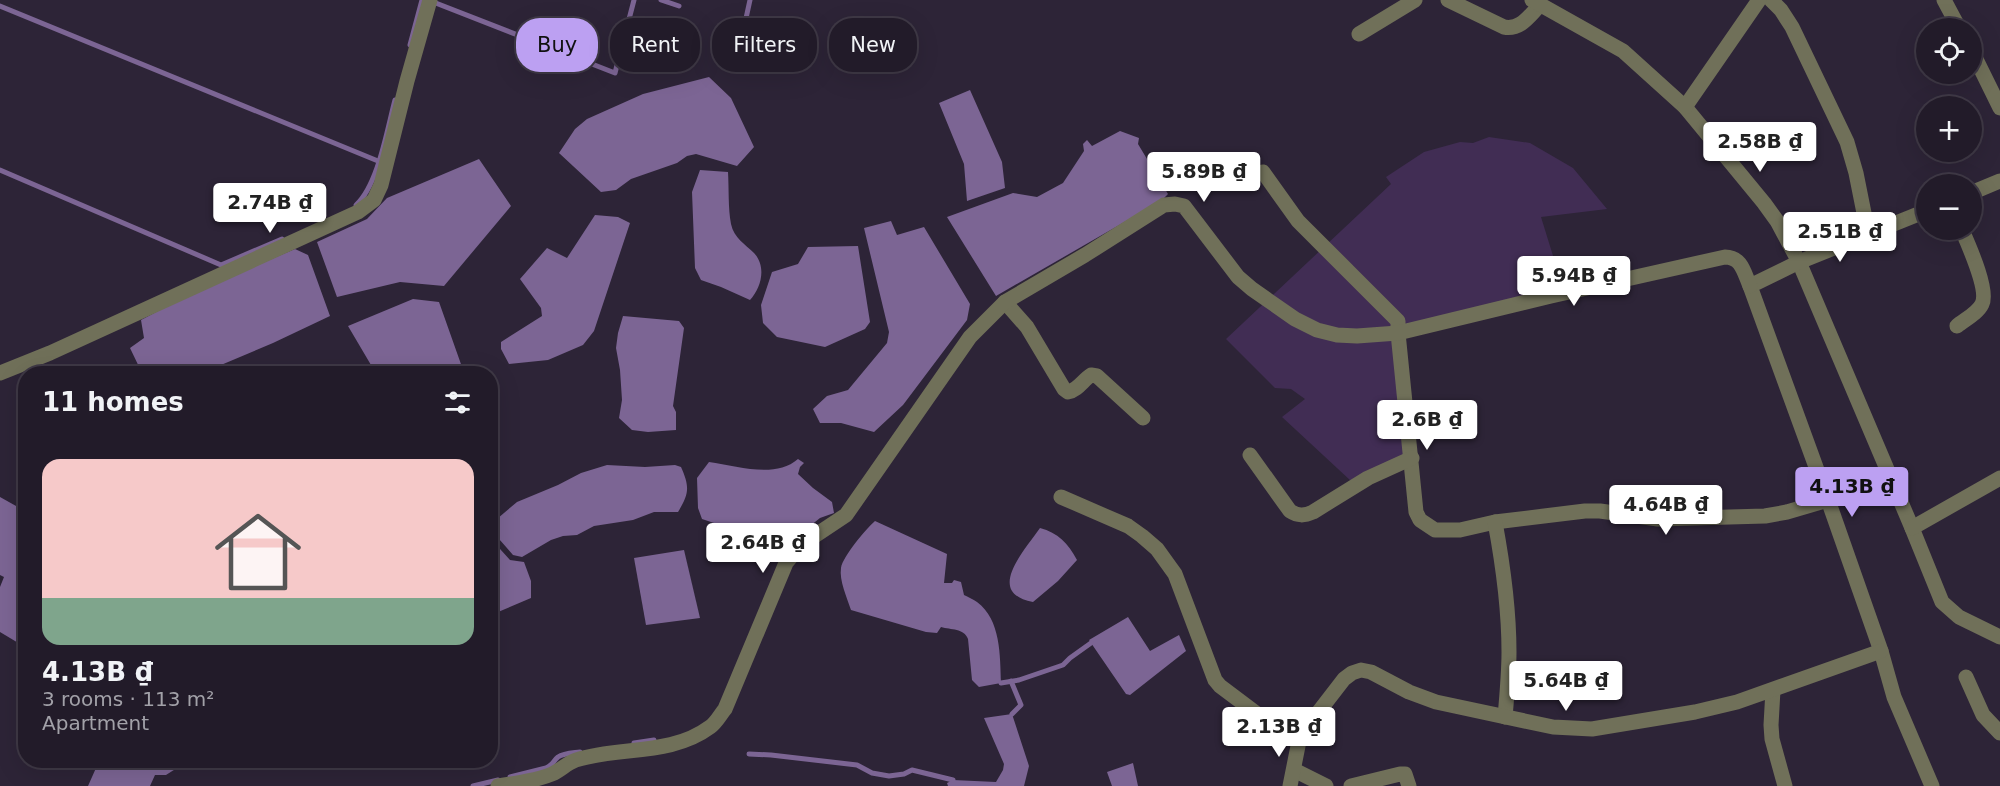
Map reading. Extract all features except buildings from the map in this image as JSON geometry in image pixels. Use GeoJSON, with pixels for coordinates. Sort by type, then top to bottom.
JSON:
{"type":"FeatureCollection","features":[{"type":"Feature","properties":{"kind":"street"},"geometry":{"type":"LineString","coordinates":[[0,373],[50,353],[357,212],[374,200],[386,170],[407,81],[430,0]]}},
{"type":"Feature","properties":{"kind":"street"},"geometry":{"type":"LineString","coordinates":[[1359,34],[1415,0]]}},
{"type":"Feature","properties":{"kind":"street"},"geometry":{"type":"LineString","coordinates":[[1448,0],[1504,27],[1513,28],[1520,26],[1536,3],[1623,51],[1685,106],[1764,203],[1777,221],[1799,262],[1941,602],[1959,617],[2000,637]]}},
{"type":"Feature","properties":{"kind":"street"},"geometry":{"type":"LineString","coordinates":[[1685,106],[1759,0]]}},
{"type":"Feature","properties":{"kind":"street"},"geometry":{"type":"LineString","coordinates":[[1771,0],[1792,27],[1847,142],[1868,233]]}},
{"type":"Feature","properties":{"kind":"street"},"geometry":{"type":"LineString","coordinates":[[1944,0],[1954,18]]}},
{"type":"Feature","properties":{"kind":"street"},"geometry":{"type":"LineString","coordinates":[[1982,71],[2000,108]]}},
{"type":"Feature","properties":{"kind":"street"},"geometry":{"type":"LineString","coordinates":[[1263,172],[1298,221],[1398,321],[1416,512],[1423,523],[1435,530],[1448,531],[1495,522],[1585,511],[1658,519],[1765,516],[1787,513],[1828,500]]}},
{"type":"Feature","properties":{"kind":"street"},"geometry":{"type":"LineString","coordinates":[[1982,188],[2000,181]]}},
{"type":"Feature","properties":{"kind":"street"},"geometry":{"type":"LineString","coordinates":[[498,786],[546,776],[577,760],[668,746],[692,738],[712,726],[725,709],[786,563],[793,552],[846,515],[970,337],[1005,302],[1164,205],[1176,204],[1184,206],[1238,277],[1264,299],[1317,330],[1337,335],[1398,333],[1725,257],[1733,257],[1740,262],[1828,500],[1881,651],[1894,697],[1932,786]]}},
{"type":"Feature","properties":{"kind":"street"},"geometry":{"type":"LineString","coordinates":[[1750,286],[1799,262],[1916,215]]}},
{"type":"Feature","properties":{"kind":"street"},"geometry":{"type":"LineString","coordinates":[[1957,326],[1977,310],[1983,303],[1984,297],[1966,240]]}},
{"type":"Feature","properties":{"kind":"street"},"geometry":{"type":"LineString","coordinates":[[1005,302],[1027,327],[1064,389],[1068,392],[1074,391],[1087,377],[1097,376],[1143,418]]}},
{"type":"Feature","properties":{"kind":"street"},"geometry":{"type":"LineString","coordinates":[[1250,455],[1290,511],[1304,516],[1368,478],[1412,458]]}},
{"type":"Feature","properties":{"kind":"street"},"geometry":{"type":"LineString","coordinates":[[1912,528],[2000,478]]}},
{"type":"Feature","properties":{"kind":"street"},"geometry":{"type":"LineString","coordinates":[[1061,497],[1128,526],[1157,549],[1175,574],[1215,680],[1268,722],[1300,736]]}},
{"type":"Feature","properties":{"kind":"street"},"geometry":{"type":"LineString","coordinates":[[1495,522],[1508,621],[1509,652],[1505,717]]}},
{"type":"Feature","properties":{"kind":"street"},"geometry":{"type":"LineString","coordinates":[[1290,786],[1300,736],[1344,679],[1361,670],[1371,672],[1421,698],[1553,727],[1592,729],[1695,712],[1737,702],[1881,651]]}},
{"type":"Feature","properties":{"kind":"street"},"geometry":{"type":"LineString","coordinates":[[1966,677],[1983,715],[2000,733]]}},
{"type":"Feature","properties":{"kind":"street"},"geometry":{"type":"LineString","coordinates":[[1773,690],[1772,739],[1785,786]]}},
{"type":"Feature","properties":{"kind":"street"},"geometry":{"type":"LineString","coordinates":[[1293,770],[1326,786]]}},
{"type":"Feature","properties":{"kind":"street"},"geometry":{"type":"LineString","coordinates":[[1352,786],[1400,774],[1405,774],[1409,786]]}},
{"type":"Feature","properties":{"kind":"shaded area"},"geometry":{"type":"Polygon","coordinates":[[[709,77],[731,98],[754,147],[737,166],[696,154],[631,179],[616,190],[601,192],[559,153],[575,129],[587,119],[643,94],[709,77]]]}},
{"type":"Feature","properties":{"kind":"shaded area"},"geometry":{"type":"Polygon","coordinates":[[[970,90],[1002,162],[1005,188],[967,201],[964,164],[939,103],[970,90]]]}},
{"type":"Feature","properties":{"kind":"shaded area"},"geometry":{"type":"Polygon","coordinates":[[[1120,131],[1139,138],[1138,144],[1168,194],[1161,201],[996,296],[947,217],[1013,193],[1037,197],[1063,183],[1084,151],[1083,144],[1087,140],[1092,146],[1120,131]]]}},
{"type":"Feature","properties":{"kind":"shaded area"},"geometry":{"type":"Polygon","coordinates":[[[1489,137],[1530,143],[1573,168],[1607,209],[1541,217],[1563,288],[1403,328],[1403,455],[1351,481],[1282,417],[1305,399],[1291,389],[1275,388],[1226,339],[1391,184],[1386,177],[1424,152],[1460,142],[1473,143],[1489,137]]]}},
{"type":"Feature","properties":{"kind":"shaded area"},"geometry":{"type":"Polygon","coordinates":[[[479,159],[511,206],[444,286],[400,282],[337,297],[317,242],[367,219],[387,198],[479,159]]]}},
{"type":"Feature","properties":{"kind":"shaded area"},"geometry":{"type":"Polygon","coordinates":[[[700,170],[728,172],[732,229],[754,253],[760,265],[760,284],[750,300],[701,280],[695,268],[692,192],[700,170]]]}},
{"type":"Feature","properties":{"kind":"shaded area"},"geometry":{"type":"Polygon","coordinates":[[[595,215],[618,217],[630,223],[594,331],[583,345],[548,360],[509,364],[501,349],[501,342],[542,316],[541,308],[520,279],[547,248],[567,258],[595,215]]]}},
{"type":"Feature","properties":{"kind":"shaded area"},"geometry":{"type":"Polygon","coordinates":[[[891,221],[897,235],[924,227],[970,304],[967,320],[903,405],[874,432],[841,423],[820,423],[813,409],[827,396],[848,390],[887,343],[889,332],[864,228],[891,221]]]}},
{"type":"Feature","properties":{"kind":"shaded area"},"geometry":{"type":"Polygon","coordinates":[[[858,246],[870,322],[865,329],[825,347],[777,337],[763,323],[761,305],[772,272],[798,264],[808,247],[858,246]]]}},
{"type":"Feature","properties":{"kind":"shaded area"},"geometry":{"type":"Polygon","coordinates":[[[295,249],[308,255],[330,316],[219,366],[139,366],[130,348],[144,338],[141,320],[196,291],[295,249]]]}},
{"type":"Feature","properties":{"kind":"shaded area"},"geometry":{"type":"Polygon","coordinates":[[[413,299],[439,302],[462,366],[371,366],[348,326],[413,299]]]}},
{"type":"Feature","properties":{"kind":"shaded area"},"geometry":{"type":"Polygon","coordinates":[[[623,316],[679,321],[684,328],[673,406],[676,412],[676,430],[648,432],[632,430],[619,418],[622,400],[616,348],[623,316]]]}},
{"type":"Feature","properties":{"kind":"shaded area"},"geometry":{"type":"Polygon","coordinates":[[[798,459],[804,463],[798,474],[832,502],[834,513],[820,518],[800,534],[717,524],[702,519],[698,508],[697,478],[709,462],[767,470],[789,465],[798,459]]]}},
{"type":"Feature","properties":{"kind":"shaded area"},"geometry":{"type":"Polygon","coordinates":[[[607,465],[645,467],[675,465],[681,467],[687,490],[678,512],[654,512],[633,520],[594,526],[577,535],[551,540],[522,557],[513,555],[498,538],[498,518],[517,502],[581,473],[607,465]]]}},
{"type":"Feature","properties":{"kind":"shaded area"},"geometry":{"type":"Polygon","coordinates":[[[0,497],[18,507],[18,643],[0,632],[0,587],[4,577],[0,575],[0,497]]]}},
{"type":"Feature","properties":{"kind":"shaded area"},"geometry":{"type":"Polygon","coordinates":[[[875,521],[947,554],[944,583],[952,583],[954,580],[961,582],[964,595],[975,601],[991,618],[998,639],[1001,683],[979,687],[972,680],[968,639],[960,631],[941,627],[937,633],[926,632],[851,610],[842,583],[841,568],[850,550],[875,521]]]}},
{"type":"Feature","properties":{"kind":"shaded area"},"geometry":{"type":"Polygon","coordinates":[[[1040,528],[1062,540],[1077,560],[1058,581],[1033,602],[1019,597],[1011,590],[1010,580],[1018,559],[1040,528]]]}},
{"type":"Feature","properties":{"kind":"shaded area"},"geometry":{"type":"Polygon","coordinates":[[[498,547],[510,560],[524,562],[531,581],[531,598],[498,612],[498,547]]]}},
{"type":"Feature","properties":{"kind":"shaded area"},"geometry":{"type":"Polygon","coordinates":[[[684,550],[700,618],[646,625],[634,558],[684,550]]]}},
{"type":"Feature","properties":{"kind":"shaded area"},"geometry":{"type":"Polygon","coordinates":[[[1128,617],[1150,651],[1179,635],[1186,651],[1130,695],[1126,694],[1089,640],[1128,617]]]}},
{"type":"Feature","properties":{"kind":"shaded area"},"geometry":{"type":"Polygon","coordinates":[[[1012,714],[1029,766],[1024,786],[948,786],[947,783],[953,780],[996,782],[1004,764],[984,718],[1012,714]]]}},
{"type":"Feature","properties":{"kind":"shaded area"},"geometry":{"type":"Polygon","coordinates":[[[1133,763],[1138,786],[1112,786],[1107,772],[1133,763]]]}},
{"type":"Feature","properties":{"kind":"shaded area"},"geometry":{"type":"Polygon","coordinates":[[[96,768],[177,768],[166,775],[155,775],[150,786],[88,786],[96,768]]]}},
{"type":"Feature","properties":{"kind":"waterway"},"geometry":{"type":"LineString","coordinates":[[410,45],[422,0]]}},
{"type":"Feature","properties":{"kind":"waterway"},"geometry":{"type":"LineString","coordinates":[[433,2],[615,73],[634,0]]}},
{"type":"Feature","properties":{"kind":"waterway"},"geometry":{"type":"LineString","coordinates":[[661,0],[679,6]]}},
{"type":"Feature","properties":{"kind":"waterway"},"geometry":{"type":"LineString","coordinates":[[746,18],[750,0]]}},
{"type":"Feature","properties":{"kind":"waterway"},"geometry":{"type":"LineString","coordinates":[[0,6],[378,161]]}},
{"type":"Feature","properties":{"kind":"waterway"},"geometry":{"type":"LineString","coordinates":[[356,205],[364,196],[376,171],[395,100]]}},
{"type":"Feature","properties":{"kind":"waterway"},"geometry":{"type":"LineString","coordinates":[[0,170],[221,265],[282,239]]}},
{"type":"Feature","properties":{"kind":"waterway"},"geometry":{"type":"LineString","coordinates":[[1001,683],[1019,680],[1063,665],[1091,643]]}},
{"type":"Feature","properties":{"kind":"waterway"},"geometry":{"type":"LineString","coordinates":[[1011,681],[1021,705],[1012,714]]}},
{"type":"Feature","properties":{"kind":"waterway"},"geometry":{"type":"LineString","coordinates":[[634,743],[654,740]]}},
{"type":"Feature","properties":{"kind":"waterway"},"geometry":{"type":"LineString","coordinates":[[510,777],[546,768],[560,756],[580,752]]}},
{"type":"Feature","properties":{"kind":"waterway"},"geometry":{"type":"LineString","coordinates":[[749,754],[857,765],[872,773],[889,776],[904,774],[912,770],[953,780]]}},
{"type":"Feature","properties":{"kind":"waterway"},"geometry":{"type":"LineString","coordinates":[[473,786],[498,780]]}}]}
